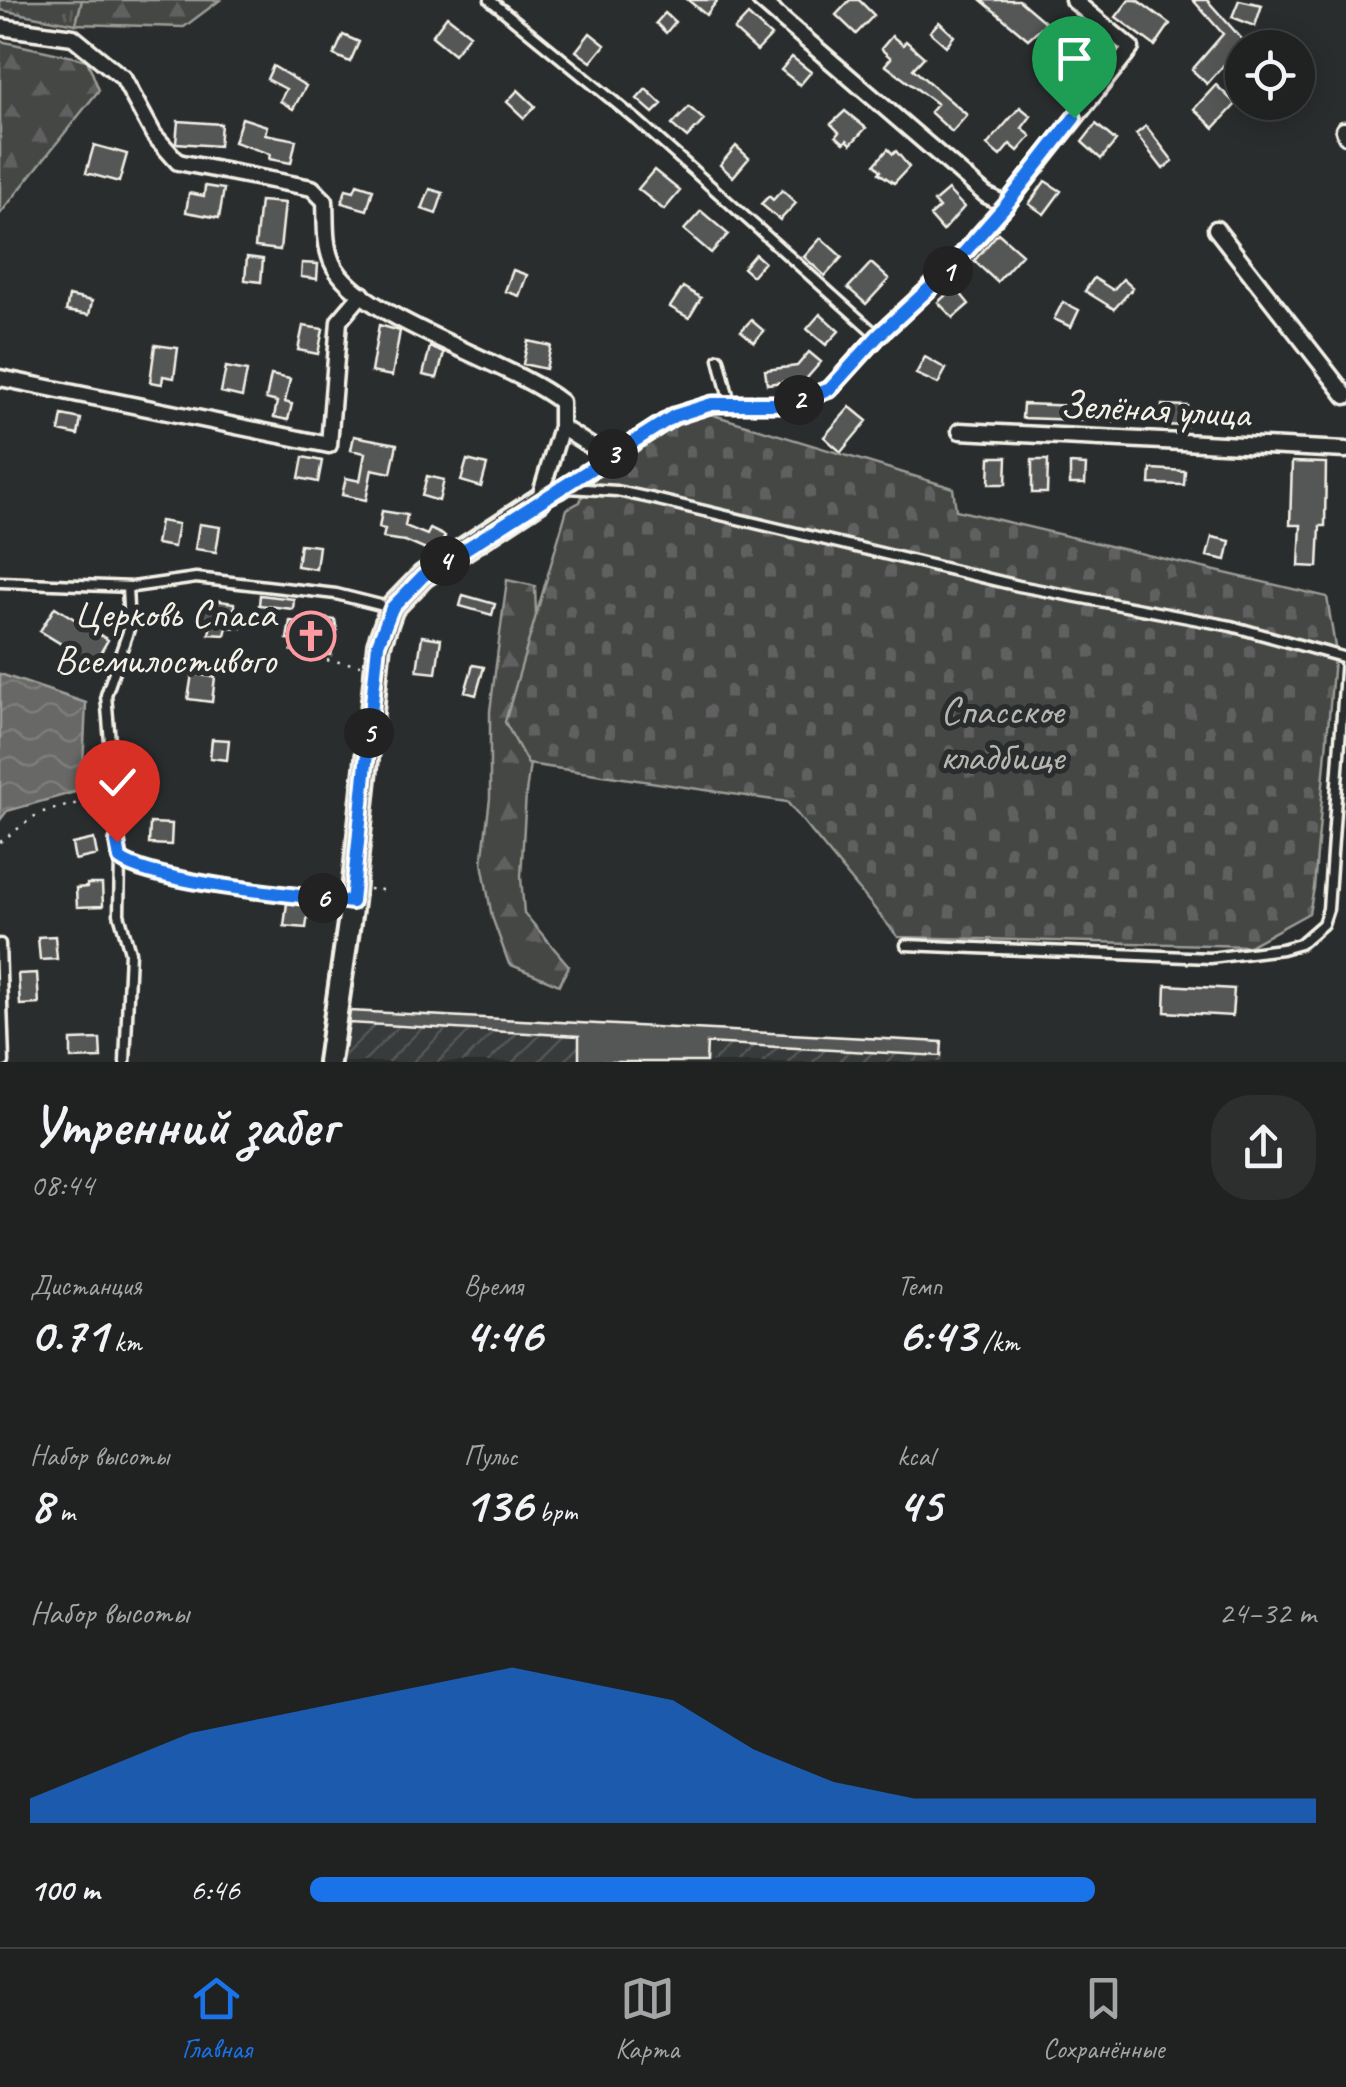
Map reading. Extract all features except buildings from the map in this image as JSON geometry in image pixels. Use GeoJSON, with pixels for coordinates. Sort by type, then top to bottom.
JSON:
{"type":"FeatureCollection","features":[{"type":"Feature","properties":{"kind":"street"},"geometry":{"type":"LineString","coordinates":[[760,0],[986,195],[1006,205]]}},
{"type":"Feature","properties":{"kind":"street"},"geometry":{"type":"LineString","coordinates":[[328,1062],[352,902],[378,644],[392,608],[423,576],[674,416],[712,404],[790,404],[830,389],[878,336],[948,271],[1006,205],[1130,48],[1074,0]]}},
{"type":"Feature","properties":{"kind":"street"},"geometry":{"type":"LineString","coordinates":[[0,28],[73,38],[122,78],[154,136],[178,162],[312,188],[325,200],[326,235],[333,264],[362,294],[446,343],[543,388],[561,402],[561,427],[538,500]]}},
{"type":"Feature","properties":{"kind":"street"},"geometry":{"type":"LineString","coordinates":[[1216,229],[1341,378],[1346,396]]}},
{"type":"Feature","properties":{"kind":"street"},"geometry":{"type":"LineString","coordinates":[[0,378],[329,445],[339,321],[362,294]]}},
{"type":"Feature","properties":{"kind":"street"},"geometry":{"type":"LineString","coordinates":[[561,427],[608,457]]}},
{"type":"Feature","properties":{"kind":"street","name":"Зелёная улица"},"geometry":{"type":"LineString","coordinates":[[960,431],[1346,450]]}},
{"type":"Feature","properties":{"kind":"lane"},"geometry":{"type":"LineString","coordinates":[[490,0],[638,121],[878,336]]}},
{"type":"Feature","properties":{"kind":"lane"},"geometry":{"type":"LineString","coordinates":[[719,359],[730,404]]}},
{"type":"Feature","properties":{"kind":"lane"},"geometry":{"type":"LineString","coordinates":[[564,488],[617,491],[650,498],[1019,586],[1231,626],[1346,658],[1328,909],[1323,924],[1300,944],[1210,958],[906,945]]}},
{"type":"Feature","properties":{"kind":"lane"},"geometry":{"type":"LineString","coordinates":[[0,582],[127,587],[196,578],[336,594],[392,608]]}},
{"type":"Feature","properties":{"kind":"lane"},"geometry":{"type":"LineString","coordinates":[[125,1062],[130,952],[119,914],[120,859],[106,695],[129,629],[127,587]]}},
{"type":"Feature","properties":{"kind":"lane"},"geometry":{"type":"LineString","coordinates":[[120,859],[130,866],[203,882],[352,902]]}},
{"type":"Feature","properties":{"kind":"lane"},"geometry":{"type":"LineString","coordinates":[[0,944],[4,1062]]}},
{"type":"Feature","properties":{"kind":"path"},"geometry":{"type":"LineString","coordinates":[[293,640],[291,656],[376,668]]}},
{"type":"Feature","properties":{"kind":"path"},"geometry":{"type":"LineString","coordinates":[[0,842],[40,813],[113,794]]}},
{"type":"Feature","properties":{"kind":"shaded area"},"geometry":{"type":"Polygon","coordinates":[[[336,1009],[943,1041],[942,1062],[329,1062],[336,1009]]]}},
{"type":"Feature","properties":{"kind":"green space"},"geometry":{"type":"Polygon","coordinates":[[[0,0],[82,0],[76,24],[0,10],[0,0]]]}},
{"type":"Feature","properties":{"kind":"green space"},"geometry":{"type":"Polygon","coordinates":[[[82,0],[220,0],[184,27],[76,24],[82,0]]]}},
{"type":"Feature","properties":{"kind":"green space"},"geometry":{"type":"Polygon","coordinates":[[[0,41],[87,60],[99,90],[0,214],[0,41]]]}},
{"type":"Feature","properties":{"kind":"green space","name":"Спасское кладбище"},"geometry":{"type":"Polygon","coordinates":[[[710,414],[953,488],[956,510],[1327,597],[1335,647],[1309,913],[1249,946],[898,937],[787,802],[528,764],[505,722],[567,509],[580,502],[588,484],[616,456],[653,435],[710,414]]]}},
{"type":"Feature","properties":{"kind":"green space"},"geometry":{"type":"Polygon","coordinates":[[[507,580],[535,586],[539,695],[526,793],[521,877],[524,913],[569,966],[559,985],[509,964],[492,917],[482,863],[490,798],[490,711],[507,580]]]}},
{"type":"Feature","properties":{"kind":"water"},"geometry":{"type":"Polygon","coordinates":[[[0,674],[86,703],[82,790],[7,811],[0,820],[0,674]]]}},
{"type":"Feature","properties":{"kind":"place","name":"Церковь Спаса Всемилостивого"},"geometry":{"type":"Point","coordinates":[311,636]}},
{"type":"Feature","properties":{"kind":"route"},"geometry":{"type":"LineString","coordinates":[[117,842],[120,859],[130,866],[203,882],[352,902],[378,644],[392,608],[423,576],[674,416],[712,404],[790,404],[830,389],[878,336],[948,271],[1074,118]]}}]}
